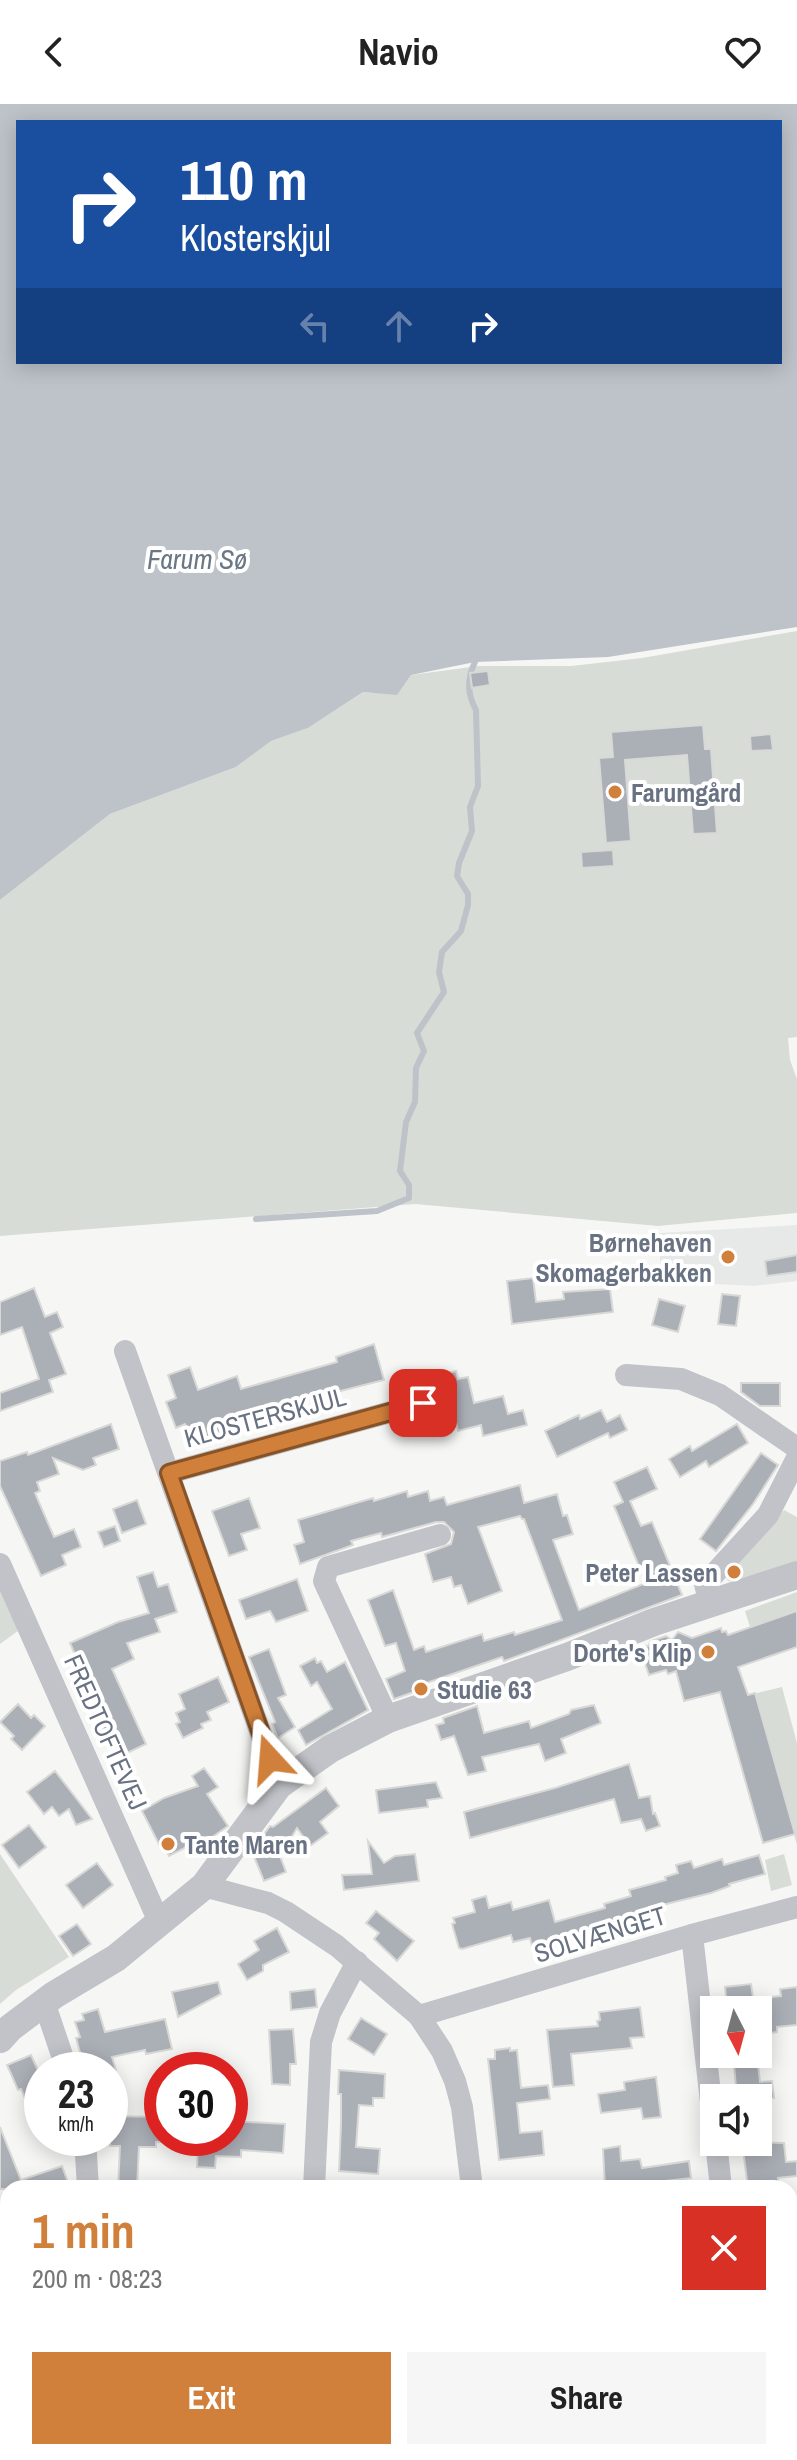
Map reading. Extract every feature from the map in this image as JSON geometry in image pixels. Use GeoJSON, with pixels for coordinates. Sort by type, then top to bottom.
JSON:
{"type":"FeatureCollection","features":[{"type":"Feature","properties":{"kind":"street"},"geometry":{"type":"LineString","coordinates":[[125,1351],[279,1785]]}},
{"type":"Feature","properties":{"kind":"street"},"geometry":{"type":"LineString","coordinates":[[626,1375],[681,1379],[720,1395],[797,1448]]}},
{"type":"Feature","properties":{"kind":"street","name":"KLOSTERSKJUL"},"geometry":{"type":"LineString","coordinates":[[169,1473],[423,1403]]}},
{"type":"Feature","properties":{"kind":"street"},"geometry":{"type":"LineString","coordinates":[[710,1604],[705,1584],[768,1515],[797,1458]]}},
{"type":"Feature","properties":{"kind":"street"},"geometry":{"type":"LineString","coordinates":[[388,1719],[324,1581],[328,1567],[440,1535]]}},
{"type":"Feature","properties":{"kind":"street","name":"FREDTOFTEVEJ"},"geometry":{"type":"LineString","coordinates":[[0,1564],[160,1924]]}},
{"type":"Feature","properties":{"kind":"street"},"geometry":{"type":"LineString","coordinates":[[0,2039],[44,2002],[116,1958],[204,1886],[279,1785],[330,1749],[388,1719],[797,1575]]}},
{"type":"Feature","properties":{"kind":"street"},"geometry":{"type":"LineString","coordinates":[[204,1886],[268,1903],[286,1912],[337,1946],[419,2016],[442,2051],[455,2081],[462,2107],[471,2180]]}},
{"type":"Feature","properties":{"kind":"street","name":"SOLVÆNGET"},"geometry":{"type":"LineString","coordinates":[[419,2016],[797,1907]]}},
{"type":"Feature","properties":{"kind":"street"},"geometry":{"type":"LineString","coordinates":[[692,1935],[709,2084]]}},
{"type":"Feature","properties":{"kind":"street"},"geometry":{"type":"LineString","coordinates":[[314,2180],[321,2042],[330,2013],[357,1962]]}},
{"type":"Feature","properties":{"kind":"street"},"geometry":{"type":"LineString","coordinates":[[44,2002],[61,2052]]}},
{"type":"Feature","properties":{"kind":"street"},"geometry":{"type":"LineString","coordinates":[[86,2156],[88,2180]]}},
{"type":"Feature","properties":{"kind":"street"},"geometry":{"type":"LineString","coordinates":[[718,2156],[720,2180]]}},
{"type":"Feature","properties":{"kind":"shaded area"},"geometry":{"type":"Polygon","coordinates":[[[797,631],[797,1037],[788,1038],[790,1060],[797,1079],[797,1213],[658,1226],[415,1204],[0,1236],[0,900],[110,814],[236,767],[271,741],[308,728],[363,692],[397,694],[411,675],[478,666],[571,666],[642,658],[797,631]]]}},
{"type":"Feature","properties":{"kind":"shaded area","name":"Børnehaven Skomagerbakken"},"geometry":{"type":"Polygon","coordinates":[[[797,1225],[797,1281],[753,1286],[661,1281],[659,1233],[797,1225]]]}},
{"type":"Feature","properties":{"kind":"shaded area"},"geometry":{"type":"Polygon","coordinates":[[[784,1510],[797,1517],[797,1566],[747,1584],[728,1581],[724,1574],[784,1510]]]}},
{"type":"Feature","properties":{"kind":"shaded area"},"geometry":{"type":"Polygon","coordinates":[[[0,1587],[18,1631],[0,1644],[0,1587]]]}},
{"type":"Feature","properties":{"kind":"shaded area"},"geometry":{"type":"Polygon","coordinates":[[[797,1592],[797,1610],[750,1627],[745,1611],[797,1592]]]}},
{"type":"Feature","properties":{"kind":"shaded area"},"geometry":{"type":"Polygon","coordinates":[[[782,1687],[797,1743],[797,1845],[753,1694],[782,1687]]]}},
{"type":"Feature","properties":{"kind":"shaded area"},"geometry":{"type":"Polygon","coordinates":[[[0,1854],[69,1957],[16,1990],[0,2004],[0,1854]]]}},
{"type":"Feature","properties":{"kind":"shaded area"},"geometry":{"type":"Polygon","coordinates":[[[784,1854],[792,1885],[771,1891],[765,1860],[784,1854]]]}},
{"type":"Feature","properties":{"kind":"water","name":"Farum Sø"},"geometry":{"type":"Polygon","coordinates":[[[0,104],[797,104],[797,627],[608,657],[475,662],[411,675],[397,695],[363,692],[308,728],[271,741],[236,767],[110,814],[0,900],[0,104]]]}},
{"type":"Feature","properties":{"kind":"building"},"geometry":{"type":"Polygon","coordinates":[[[488,671],[490,685],[472,688],[470,673],[488,671]]]}},
{"type":"Feature","properties":{"kind":"building","name":"Farumgård"},"geometry":{"type":"Polygon","coordinates":[[[703,725],[705,749],[711,749],[717,833],[693,834],[687,755],[625,760],[631,841],[606,843],[599,758],[613,757],[611,732],[703,725]]]}},
{"type":"Feature","properties":{"kind":"building"},"geometry":{"type":"Polygon","coordinates":[[[771,734],[773,750],[751,751],[750,736],[771,734]]]}},
{"type":"Feature","properties":{"kind":"building"},"geometry":{"type":"Polygon","coordinates":[[[613,850],[614,866],[582,868],[581,852],[613,850]]]}},
{"type":"Feature","properties":{"kind":"building"},"geometry":{"type":"Polygon","coordinates":[[[797,1255],[797,1272],[767,1276],[765,1261],[797,1255]]]}},
{"type":"Feature","properties":{"kind":"building"},"geometry":{"type":"Polygon","coordinates":[[[533,1278],[536,1302],[564,1299],[563,1292],[610,1289],[613,1312],[512,1324],[507,1281],[533,1278]]]}},
{"type":"Feature","properties":{"kind":"building"},"geometry":{"type":"Polygon","coordinates":[[[34,1288],[45,1317],[57,1312],[63,1327],[50,1333],[66,1374],[49,1380],[53,1392],[0,1411],[0,1393],[39,1379],[22,1327],[0,1335],[0,1302],[34,1288]]]}},
{"type":"Feature","properties":{"kind":"building"},"geometry":{"type":"Polygon","coordinates":[[[722,1294],[740,1296],[736,1326],[718,1324],[722,1294]]]}},
{"type":"Feature","properties":{"kind":"building"},"geometry":{"type":"Polygon","coordinates":[[[659,1299],[685,1306],[678,1332],[652,1325],[659,1299]]]}},
{"type":"Feature","properties":{"kind":"building"},"geometry":{"type":"Polygon","coordinates":[[[374,1344],[384,1380],[265,1410],[266,1416],[193,1444],[185,1424],[176,1428],[166,1402],[176,1398],[168,1375],[190,1367],[198,1390],[237,1376],[241,1389],[337,1362],[336,1357],[374,1344]]]}},
{"type":"Feature","properties":{"kind":"building"},"geometry":{"type":"Polygon","coordinates":[[[456,1371],[458,1379],[468,1377],[474,1403],[503,1396],[508,1414],[523,1410],[527,1425],[483,1436],[481,1425],[458,1431],[450,1398],[444,1397],[438,1375],[456,1371]]]}},
{"type":"Feature","properties":{"kind":"building"},"geometry":{"type":"Polygon","coordinates":[[[741,1383],[780,1383],[780,1406],[760,1406],[741,1392],[741,1383]]]}},
{"type":"Feature","properties":{"kind":"building"},"geometry":{"type":"Polygon","coordinates":[[[601,1410],[607,1422],[620,1415],[627,1430],[610,1438],[608,1433],[557,1457],[545,1431],[579,1415],[580,1419],[601,1410]]]}},
{"type":"Feature","properties":{"kind":"building"},"geometry":{"type":"Polygon","coordinates":[[[111,1424],[119,1449],[93,1458],[96,1465],[83,1470],[53,1458],[59,1474],[37,1482],[40,1491],[35,1493],[54,1537],[74,1529],[81,1547],[62,1555],[66,1565],[41,1576],[0,1486],[0,1461],[27,1452],[28,1455],[111,1424]]]}},
{"type":"Feature","properties":{"kind":"building"},"geometry":{"type":"Polygon","coordinates":[[[737,1424],[748,1443],[709,1467],[706,1461],[680,1477],[669,1459],[690,1446],[692,1451],[737,1424]]]}},
{"type":"Feature","properties":{"kind":"building"},"geometry":{"type":"Polygon","coordinates":[[[761,1453],[778,1465],[753,1504],[716,1551],[700,1539],[761,1453]]]}},
{"type":"Feature","properties":{"kind":"building"},"geometry":{"type":"Polygon","coordinates":[[[647,1467],[657,1489],[630,1501],[641,1526],[652,1522],[682,1595],[504,1661],[502,1657],[426,1683],[428,1687],[394,1699],[386,1679],[405,1671],[396,1643],[385,1646],[368,1600],[393,1590],[414,1650],[424,1646],[426,1652],[482,1634],[484,1641],[562,1620],[524,1519],[520,1516],[478,1527],[502,1591],[468,1604],[461,1585],[454,1587],[451,1577],[433,1582],[425,1554],[451,1544],[454,1532],[444,1522],[351,1541],[353,1545],[300,1564],[294,1545],[304,1542],[298,1520],[373,1498],[374,1501],[407,1491],[408,1497],[428,1491],[430,1501],[444,1497],[447,1505],[520,1485],[524,1503],[557,1494],[563,1516],[567,1515],[573,1534],[553,1540],[579,1610],[646,1583],[614,1506],[623,1502],[614,1482],[647,1467]]]}},
{"type":"Feature","properties":{"kind":"building"},"geometry":{"type":"Polygon","coordinates":[[[249,1498],[260,1528],[241,1534],[247,1550],[229,1556],[212,1511],[249,1498]]]}},
{"type":"Feature","properties":{"kind":"building"},"geometry":{"type":"Polygon","coordinates":[[[137,1500],[146,1524],[122,1533],[113,1509],[137,1500]]]}},
{"type":"Feature","properties":{"kind":"building"},"geometry":{"type":"Polygon","coordinates":[[[115,1526],[120,1541],[104,1547],[98,1532],[115,1526]]]}},
{"type":"Feature","properties":{"kind":"building"},"geometry":{"type":"Polygon","coordinates":[[[153,1572],[158,1587],[168,1584],[177,1612],[155,1619],[160,1632],[127,1643],[134,1659],[112,1669],[146,1744],[125,1754],[123,1750],[115,1754],[70,1643],[118,1622],[149,1613],[137,1577],[153,1572]]]}},
{"type":"Feature","properties":{"kind":"building"},"geometry":{"type":"Polygon","coordinates":[[[297,1579],[308,1611],[276,1622],[270,1611],[246,1619],[239,1600],[297,1579]]]}},
{"type":"Feature","properties":{"kind":"building"},"geometry":{"type":"Polygon","coordinates":[[[797,1611],[797,1647],[738,1667],[748,1695],[755,1693],[795,1834],[763,1843],[720,1692],[684,1701],[676,1671],[668,1674],[666,1670],[649,1675],[639,1646],[648,1646],[651,1641],[666,1636],[672,1640],[678,1632],[692,1638],[721,1628],[728,1635],[797,1611]]]}},
{"type":"Feature","properties":{"kind":"building"},"geometry":{"type":"Polygon","coordinates":[[[269,1649],[286,1695],[278,1698],[295,1727],[278,1738],[272,1724],[275,1722],[249,1657],[269,1649]]]}},
{"type":"Feature","properties":{"kind":"building"},"geometry":{"type":"Polygon","coordinates":[[[315,1658],[317,1663],[321,1661],[327,1672],[345,1662],[368,1710],[306,1745],[298,1730],[332,1709],[317,1682],[311,1686],[300,1666],[315,1658]]]}},
{"type":"Feature","properties":{"kind":"building"},"geometry":{"type":"Polygon","coordinates":[[[218,1677],[229,1702],[207,1712],[211,1720],[201,1724],[203,1728],[183,1738],[176,1724],[180,1722],[176,1713],[185,1709],[179,1694],[218,1677]]]}},
{"type":"Feature","properties":{"kind":"building"},"geometry":{"type":"Polygon","coordinates":[[[18,1704],[31,1718],[34,1715],[45,1726],[22,1750],[0,1722],[18,1704]]]}},
{"type":"Feature","properties":{"kind":"building"},"geometry":{"type":"Polygon","coordinates":[[[594,1705],[601,1723],[561,1739],[566,1753],[545,1761],[539,1744],[482,1757],[486,1771],[468,1775],[454,1736],[441,1740],[436,1725],[444,1723],[443,1718],[477,1706],[484,1733],[529,1721],[531,1728],[569,1714],[571,1710],[594,1705]]]}},
{"type":"Feature","properties":{"kind":"building"},"geometry":{"type":"Polygon","coordinates":[[[629,1764],[639,1798],[650,1796],[653,1814],[660,1826],[646,1831],[641,1819],[621,1823],[614,1799],[470,1838],[464,1812],[629,1764]]]}},
{"type":"Feature","properties":{"kind":"building"},"geometry":{"type":"Polygon","coordinates":[[[204,1768],[218,1787],[207,1794],[228,1826],[208,1840],[206,1837],[169,1856],[164,1846],[161,1848],[142,1811],[164,1798],[198,1786],[192,1776],[204,1768]]]}},
{"type":"Feature","properties":{"kind":"building"},"geometry":{"type":"Polygon","coordinates":[[[55,1771],[92,1819],[76,1825],[69,1809],[59,1816],[52,1807],[44,1814],[27,1792],[55,1771]]]}},
{"type":"Feature","properties":{"kind":"building"},"geometry":{"type":"Polygon","coordinates":[[[436,1782],[442,1798],[427,1800],[428,1807],[379,1813],[376,1790],[436,1782]]]}},
{"type":"Feature","properties":{"kind":"building"},"geometry":{"type":"Polygon","coordinates":[[[326,1788],[339,1806],[320,1822],[328,1833],[310,1846],[297,1828],[280,1856],[286,1872],[264,1881],[255,1859],[256,1845],[270,1826],[273,1827],[326,1788]]]}},
{"type":"Feature","properties":{"kind":"building"},"geometry":{"type":"Polygon","coordinates":[[[29,1825],[46,1847],[19,1868],[2,1845],[29,1825]]]}},
{"type":"Feature","properties":{"kind":"building"},"geometry":{"type":"Polygon","coordinates":[[[368,1841],[384,1863],[395,1856],[415,1854],[419,1881],[344,1890],[342,1875],[372,1874],[368,1841]]]}},
{"type":"Feature","properties":{"kind":"building"},"geometry":{"type":"Polygon","coordinates":[[[759,1855],[765,1874],[729,1884],[711,1893],[638,1911],[640,1919],[533,1951],[530,1938],[513,1942],[511,1935],[459,1948],[452,1924],[455,1923],[453,1918],[475,1912],[472,1900],[486,1896],[489,1908],[511,1902],[513,1910],[549,1900],[555,1922],[605,1908],[604,1904],[631,1896],[629,1890],[666,1880],[665,1877],[678,1873],[676,1865],[691,1861],[694,1868],[722,1859],[724,1865],[759,1855]]]}},
{"type":"Feature","properties":{"kind":"building"},"geometry":{"type":"Polygon","coordinates":[[[97,1863],[113,1885],[83,1908],[66,1885],[97,1863]]]}},
{"type":"Feature","properties":{"kind":"building"},"geometry":{"type":"Polygon","coordinates":[[[376,1911],[414,1941],[397,1961],[374,1939],[379,1933],[366,1923],[376,1911]]]}},
{"type":"Feature","properties":{"kind":"building"},"geometry":{"type":"Polygon","coordinates":[[[77,1924],[91,1944],[73,1956],[59,1936],[77,1924]]]}},
{"type":"Feature","properties":{"kind":"building"},"geometry":{"type":"Polygon","coordinates":[[[277,1928],[289,1952],[263,1965],[263,1971],[247,1980],[238,1964],[259,1950],[254,1941],[277,1928]]]}},
{"type":"Feature","properties":{"kind":"building"},"geometry":{"type":"Polygon","coordinates":[[[218,1982],[221,1994],[178,2017],[172,1992],[218,1982]]]}},
{"type":"Feature","properties":{"kind":"building"},"geometry":{"type":"Polygon","coordinates":[[[751,1984],[753,1996],[726,1996],[725,1987],[751,1984]]]}},
{"type":"Feature","properties":{"kind":"building"},"geometry":{"type":"Polygon","coordinates":[[[797,1987],[797,2025],[777,2027],[777,2032],[772,2033],[772,1997],[781,1996],[780,1989],[797,1987]]]}},
{"type":"Feature","properties":{"kind":"building"},"geometry":{"type":"Polygon","coordinates":[[[315,1989],[317,2007],[291,2010],[290,1992],[315,1989]]]}},
{"type":"Feature","properties":{"kind":"building"},"geometry":{"type":"Polygon","coordinates":[[[640,2007],[644,2037],[630,2038],[632,2048],[571,2054],[574,2085],[553,2087],[547,2030],[598,2026],[599,2012],[640,2007]]]}},
{"type":"Feature","properties":{"kind":"building"},"geometry":{"type":"Polygon","coordinates":[[[98,2009],[105,2032],[165,2019],[172,2049],[128,2054],[80,2052],[76,2038],[80,2037],[75,2022],[84,2020],[82,2014],[98,2009]]]}},
{"type":"Feature","properties":{"kind":"building"},"geometry":{"type":"Polygon","coordinates":[[[361,2018],[387,2034],[374,2055],[348,2039],[361,2018]]]}},
{"type":"Feature","properties":{"kind":"building"},"geometry":{"type":"Polygon","coordinates":[[[293,2029],[296,2064],[290,2064],[290,2085],[272,2084],[269,2030],[293,2029]]]}},
{"type":"Feature","properties":{"kind":"building"},"geometry":{"type":"Polygon","coordinates":[[[510,2048],[510,2051],[517,2050],[521,2088],[548,2085],[550,2099],[517,2103],[520,2133],[542,2131],[544,2155],[499,2160],[488,2059],[495,2059],[495,2050],[510,2048]]]}},
{"type":"Feature","properties":{"kind":"building"},"geometry":{"type":"Polygon","coordinates":[[[24,2058],[24,2096],[21,2089],[18,2090],[7,2065],[24,2058]]]}},
{"type":"Feature","properties":{"kind":"building"},"geometry":{"type":"Polygon","coordinates":[[[734,2068],[759,2068],[760,2082],[772,2081],[774,2098],[772,2084],[736,2084],[734,2068]]]}},
{"type":"Feature","properties":{"kind":"building"},"geometry":{"type":"Polygon","coordinates":[[[339,2070],[385,2074],[384,2098],[373,2098],[373,2106],[359,2105],[356,2147],[380,2149],[378,2174],[339,2171],[339,2070]]]}},
{"type":"Feature","properties":{"kind":"building"},"geometry":{"type":"Polygon","coordinates":[[[656,2077],[661,2117],[643,2119],[641,2108],[601,2113],[598,2094],[625,2090],[624,2082],[656,2077]]]}},
{"type":"Feature","properties":{"kind":"building"},"geometry":{"type":"Polygon","coordinates":[[[128,2116],[144,2117],[144,2147],[139,2147],[137,2180],[118,2180],[120,2156],[128,2156],[128,2116]]]}},
{"type":"Feature","properties":{"kind":"building"},"geometry":{"type":"Polygon","coordinates":[[[248,2122],[285,2124],[283,2153],[248,2150],[248,2122]]]}},
{"type":"Feature","properties":{"kind":"building"},"geometry":{"type":"Polygon","coordinates":[[[0,2127],[21,2180],[0,2180],[0,2127]]]}},
{"type":"Feature","properties":{"kind":"building"},"geometry":{"type":"Polygon","coordinates":[[[772,2143],[784,2143],[786,2162],[797,2161],[797,2176],[778,2180],[747,2180],[744,2156],[772,2156],[772,2143]]]}},
{"type":"Feature","properties":{"kind":"building"},"geometry":{"type":"Polygon","coordinates":[[[620,2146],[621,2161],[640,2159],[642,2168],[689,2161],[691,2178],[605,2180],[603,2149],[620,2146]]]}},
{"type":"Feature","properties":{"kind":"building"},"geometry":{"type":"Polygon","coordinates":[[[197,2156],[216,2156],[215,2168],[197,2167],[197,2156]]]}},
{"type":"Feature","properties":{"kind":"building"},"geometry":{"type":"Polygon","coordinates":[[[62,2166],[67,2180],[21,2180],[62,2166]]]}},
{"type":"Feature","properties":{"kind":"waterway"},"geometry":{"type":"LineString","coordinates":[[256,1219],[377,1211],[409,1198],[409,1185],[400,1171],[406,1122],[415,1102],[416,1068],[424,1051],[417,1033],[444,992],[439,972],[442,952],[461,931],[468,905],[468,894],[457,876],[472,831],[470,807],[478,786],[476,710],[469,686],[475,662]]}},
{"type":"Feature","properties":{"kind":"place","name":"Farumgård"},"geometry":{"type":"Point","coordinates":[615,792]}},
{"type":"Feature","properties":{"kind":"place","name":"Børnehaven Skomagerbakken"},"geometry":{"type":"Point","coordinates":[728,1257]}},
{"type":"Feature","properties":{"kind":"place","name":"Peter Lassen"},"geometry":{"type":"Point","coordinates":[734,1572]}},
{"type":"Feature","properties":{"kind":"place","name":"Dorte's Klip"},"geometry":{"type":"Point","coordinates":[708,1652]}},
{"type":"Feature","properties":{"kind":"place","name":"Studie 63"},"geometry":{"type":"Point","coordinates":[421,1689]}},
{"type":"Feature","properties":{"kind":"place","name":"Tante Maren"},"geometry":{"type":"Point","coordinates":[168,1844]}},
{"type":"Feature","properties":{"kind":"route"},"geometry":{"type":"LineString","coordinates":[[270,1759],[169,1473],[423,1403]]}}]}
